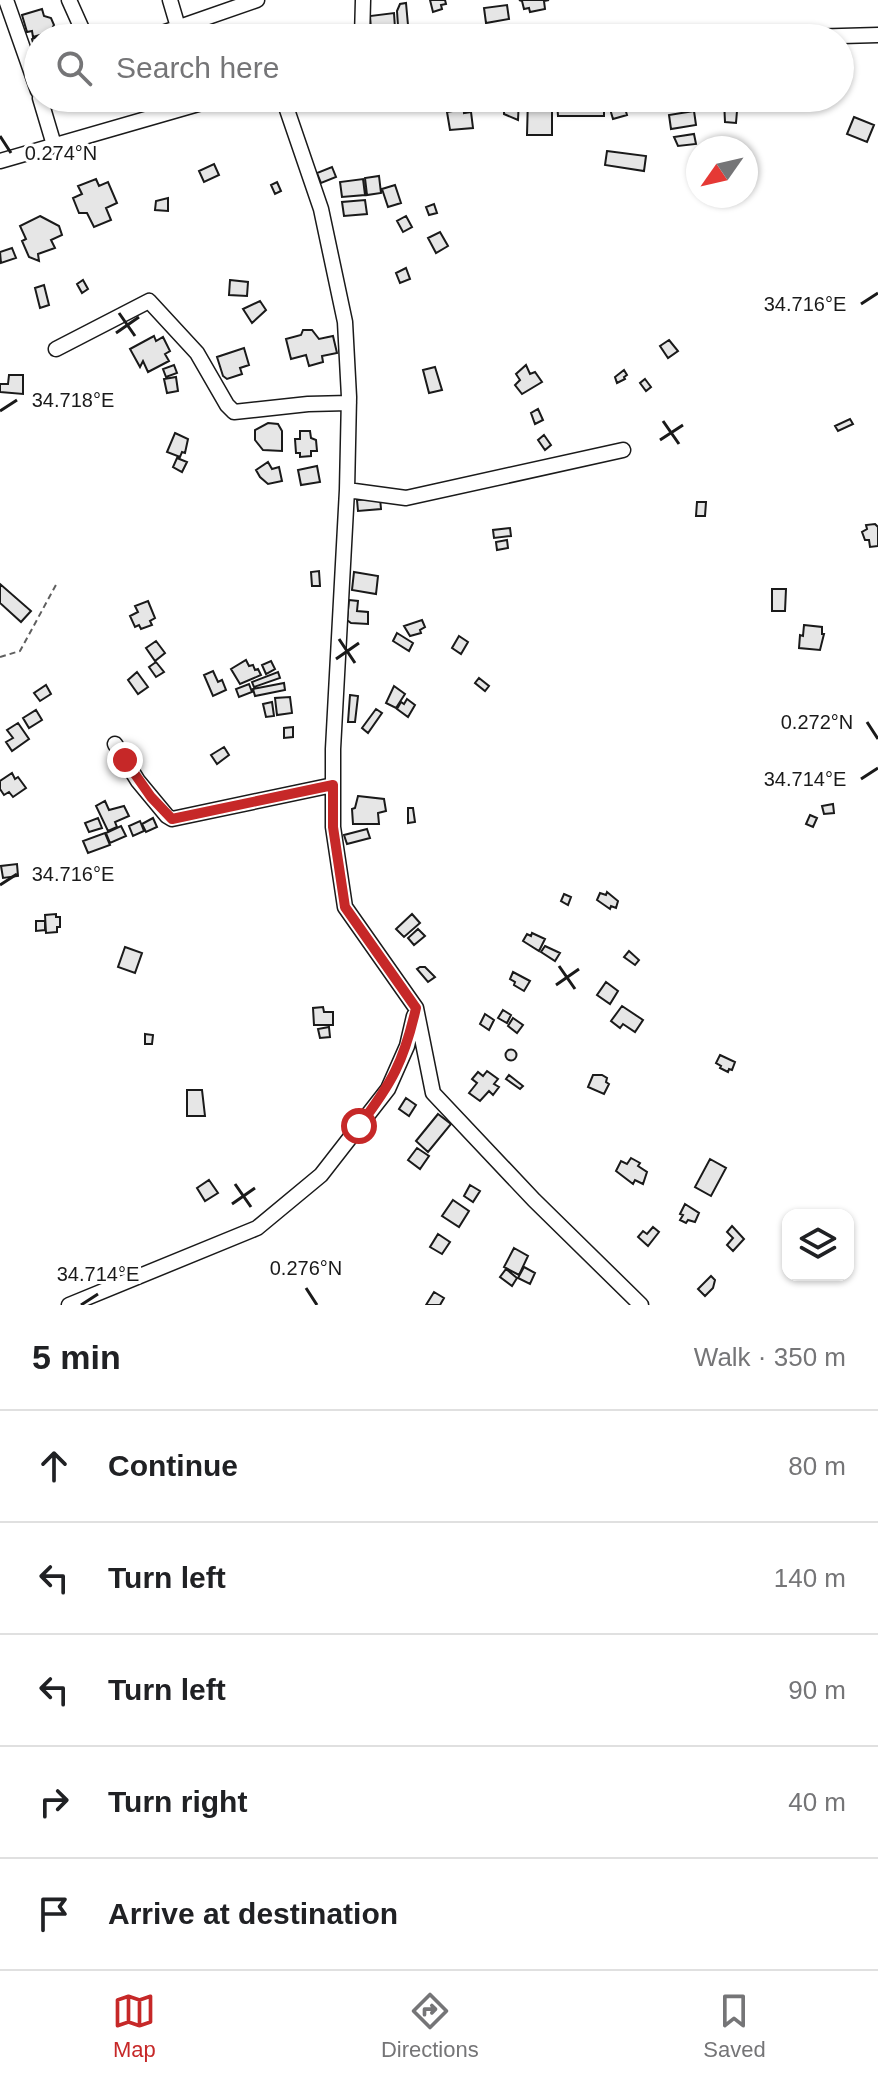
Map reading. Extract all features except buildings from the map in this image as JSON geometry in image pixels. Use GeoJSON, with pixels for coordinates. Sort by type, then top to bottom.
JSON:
{"type":"FeatureCollection","features":[{"type":"Feature","properties":{"kind":"street"},"geometry":{"type":"LineString","coordinates":[[6,0],[24,51]]}},
{"type":"Feature","properties":{"kind":"street"},"geometry":{"type":"LineString","coordinates":[[69,0],[80,24]]}},
{"type":"Feature","properties":{"kind":"street"},"geometry":{"type":"LineString","coordinates":[[170,0],[170,24]]}},
{"type":"Feature","properties":{"kind":"street"},"geometry":{"type":"LineString","coordinates":[[192,24],[257,0]]}},
{"type":"Feature","properties":{"kind":"street"},"geometry":{"type":"LineString","coordinates":[[363,24],[364,0]]}},
{"type":"Feature","properties":{"kind":"street"},"geometry":{"type":"LineString","coordinates":[[854,36],[878,35]]}},
{"type":"Feature","properties":{"kind":"street"},"geometry":{"type":"LineString","coordinates":[[44,112],[54,145]]}},
{"type":"Feature","properties":{"kind":"street"},"geometry":{"type":"LineString","coordinates":[[0,161],[152,112]]}},
{"type":"Feature","properties":{"kind":"street"},"geometry":{"type":"LineString","coordinates":[[288,112],[321,209],[345,322],[349,403],[347,490],[333,785],[333,827],[345,907],[416,1008],[433,1093],[534,1200],[641,1305]]}},
{"type":"Feature","properties":{"kind":"street"},"geometry":{"type":"LineString","coordinates":[[56,349],[149,301],[197,353],[234,412],[349,403]]}},
{"type":"Feature","properties":{"kind":"street"},"geometry":{"type":"LineString","coordinates":[[347,490],[406,498],[623,450]]}},
{"type":"Feature","properties":{"kind":"street"},"geometry":{"type":"LineString","coordinates":[[115,744],[138,781],[172,819],[333,785]]}},
{"type":"Feature","properties":{"kind":"street"},"geometry":{"type":"LineString","coordinates":[[69,1305],[257,1228],[282,1210],[321,1175],[388,1089],[407,1046],[416,1008]]}},
{"type":"Feature","properties":{"kind":"path"},"geometry":{"type":"LineString","coordinates":[[0,657],[20,651],[57,583]]}},
{"type":"Feature","properties":{"kind":"route"},"geometry":{"type":"LineString","coordinates":[[125,760],[138,781],[172,819],[333,785],[333,827],[345,907],[416,1008],[407,1046],[388,1089],[359,1126]]}}]}
